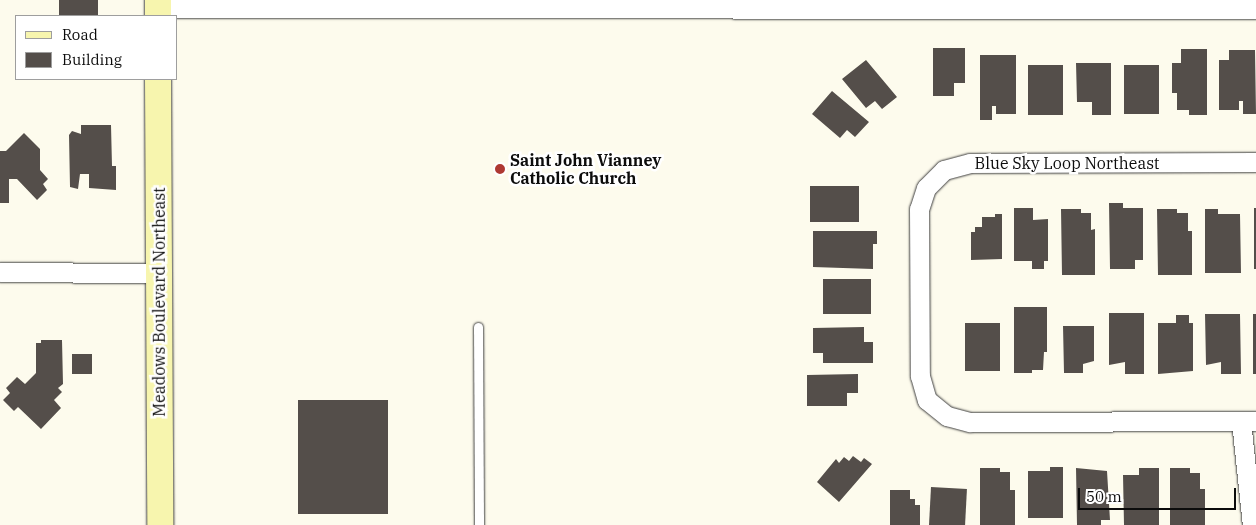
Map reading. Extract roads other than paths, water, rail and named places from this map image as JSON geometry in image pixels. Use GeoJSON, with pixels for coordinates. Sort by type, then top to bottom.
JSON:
{"type":"FeatureCollection","features":[{"type":"Feature","properties":{"kind":"street"},"geometry":{"type":"LineString","coordinates":[[158,8],[351,4],[1135,4],[1256,9]]}},
{"type":"Feature","properties":{"kind":"street","name":"Meadows Boulevard Northeast"},"geometry":{"type":"LineString","coordinates":[[158,80],[160,525]]}},
{"type":"Feature","properties":{"kind":"street","name":"Blue Sky Loop Northeast"},"geometry":{"type":"LineString","coordinates":[[1248,421],[970,422],[946,416],[927,400],[920,376],[919,209],[926,188],[944,170],[970,163],[1256,162]]}},
{"type":"Feature","properties":{"kind":"street"},"geometry":{"type":"LineString","coordinates":[[0,272],[158,272]]}},
{"type":"Feature","properties":{"kind":"street"},"geometry":{"type":"LineString","coordinates":[[1248,421],[1252,525]]}},
{"type":"Feature","properties":{"kind":"lane"},"geometry":{"type":"LineString","coordinates":[[478,327],[479,525]]}},
{"type":"Feature","properties":{"kind":"place","name":"Saint John Vianney Catholic Church"},"geometry":{"type":"Point","coordinates":[500,169]}}]}
